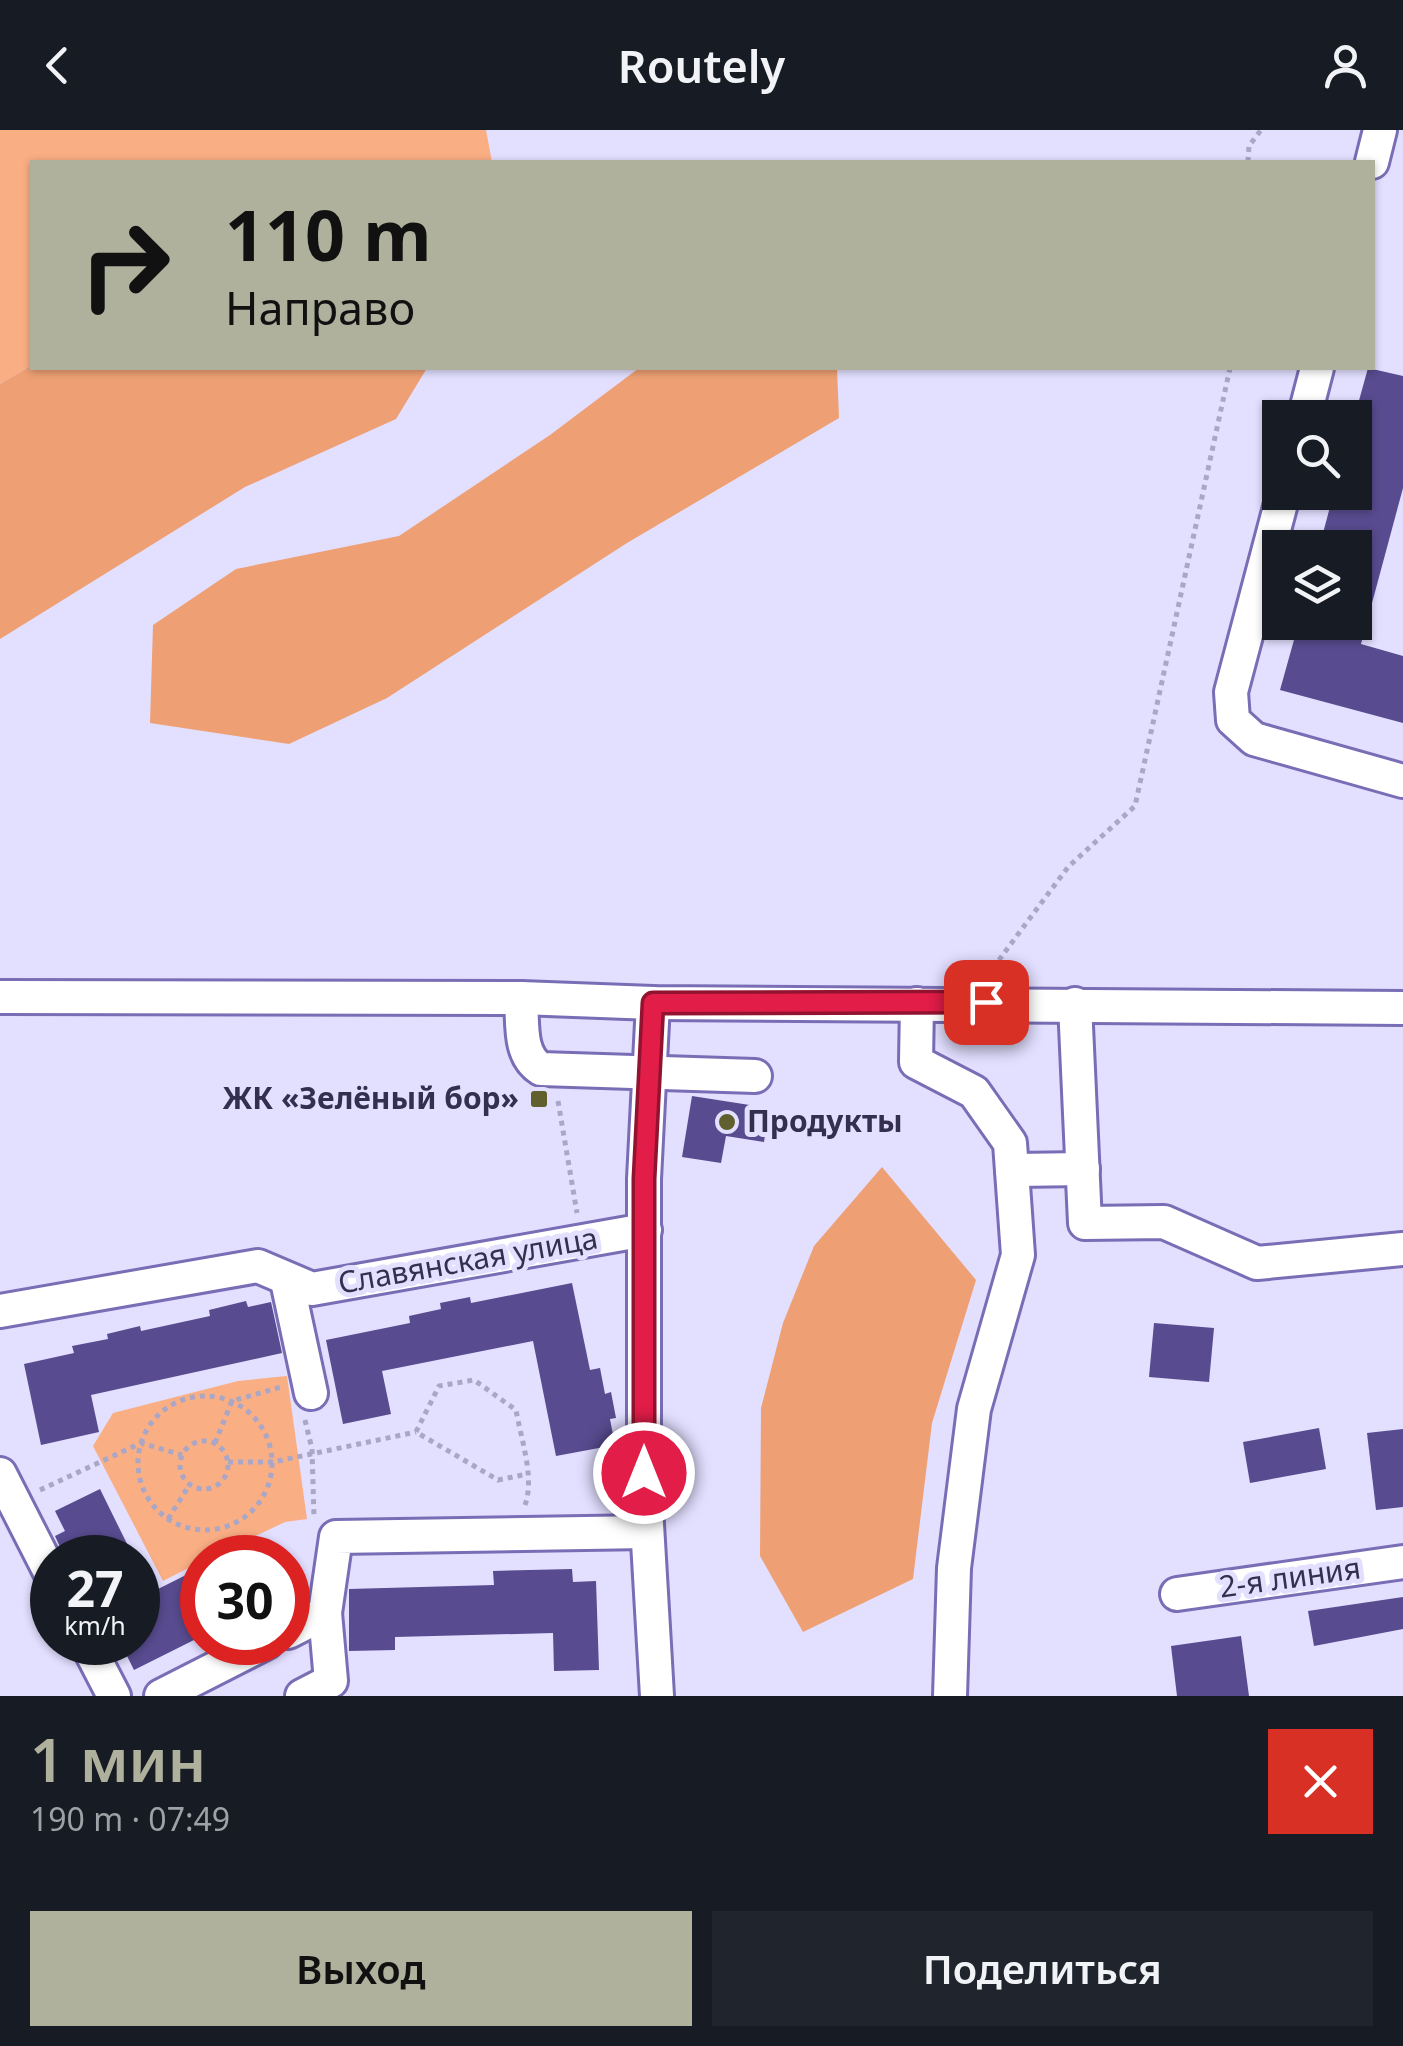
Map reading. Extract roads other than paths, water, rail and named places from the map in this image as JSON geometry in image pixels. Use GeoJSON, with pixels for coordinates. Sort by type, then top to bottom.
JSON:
{"type":"FeatureCollection","features":[{"type":"Feature","properties":{"kind":"street"},"geometry":{"type":"LineString","coordinates":[[1372,160],[1380,130]]}},
{"type":"Feature","properties":{"kind":"street"},"geometry":{"type":"LineString","coordinates":[[1309,400],[1316,370]]}},
{"type":"Feature","properties":{"kind":"street"},"geometry":{"type":"LineString","coordinates":[[1279,510],[1231,692],[1233,720],[1254,739],[1403,781]]}},
{"type":"Feature","properties":{"kind":"street"},"geometry":{"type":"LineString","coordinates":[[0,997],[522,998],[653,1003],[1403,1008]]}},
{"type":"Feature","properties":{"kind":"street"},"geometry":{"type":"LineString","coordinates":[[522,998],[525,1051],[532,1063],[542,1069],[755,1076]]}},
{"type":"Feature","properties":{"kind":"street"},"geometry":{"type":"LineString","coordinates":[[653,1003],[644,1179],[648,1532],[657,1696]]}},
{"type":"Feature","properties":{"kind":"street"},"geometry":{"type":"LineString","coordinates":[[917,1004],[916,1062],[974,1092],[1010,1143],[1018,1254],[974,1409],[954,1568],[950,1696]]}},
{"type":"Feature","properties":{"kind":"street"},"geometry":{"type":"LineString","coordinates":[[1075,1004],[1085,1222],[1164,1222],[1257,1263],[1403,1249]]}},
{"type":"Feature","properties":{"kind":"street"},"geometry":{"type":"LineString","coordinates":[[1012,1170],[1083,1169]]}},
{"type":"Feature","properties":{"kind":"street","name":"Славянская улица"},"geometry":{"type":"LineString","coordinates":[[0,1312],[258,1266],[312,1289],[645,1230]]}},
{"type":"Feature","properties":{"kind":"street"},"geometry":{"type":"LineString","coordinates":[[287,1281],[305,1386]]}},
{"type":"Feature","properties":{"kind":"street"},"geometry":{"type":"LineString","coordinates":[[7,1488],[31,1535]]}},
{"type":"Feature","properties":{"kind":"street"},"geometry":{"type":"LineString","coordinates":[[302,1696],[331,1681],[325,1613],[336,1537],[648,1532]]}},
{"type":"Feature","properties":{"kind":"street","name":"2-я линия"},"geometry":{"type":"LineString","coordinates":[[1177,1594],[1403,1562]]}},
{"type":"Feature","properties":{"kind":"street"},"geometry":{"type":"LineString","coordinates":[[310,1621],[325,1613]]}},
{"type":"Feature","properties":{"kind":"street"},"geometry":{"type":"LineString","coordinates":[[98,1665],[114,1696]]}},
{"type":"Feature","properties":{"kind":"street"},"geometry":{"type":"LineString","coordinates":[[161,1696],[222,1665]]}},
{"type":"Feature","properties":{"kind":"place","name":"ЖК «Зелёный бор»"},"geometry":{"type":"Point","coordinates":[539,1099]}},
{"type":"Feature","properties":{"kind":"place","name":"Продукты"},"geometry":{"type":"Point","coordinates":[727,1122]}}]}
